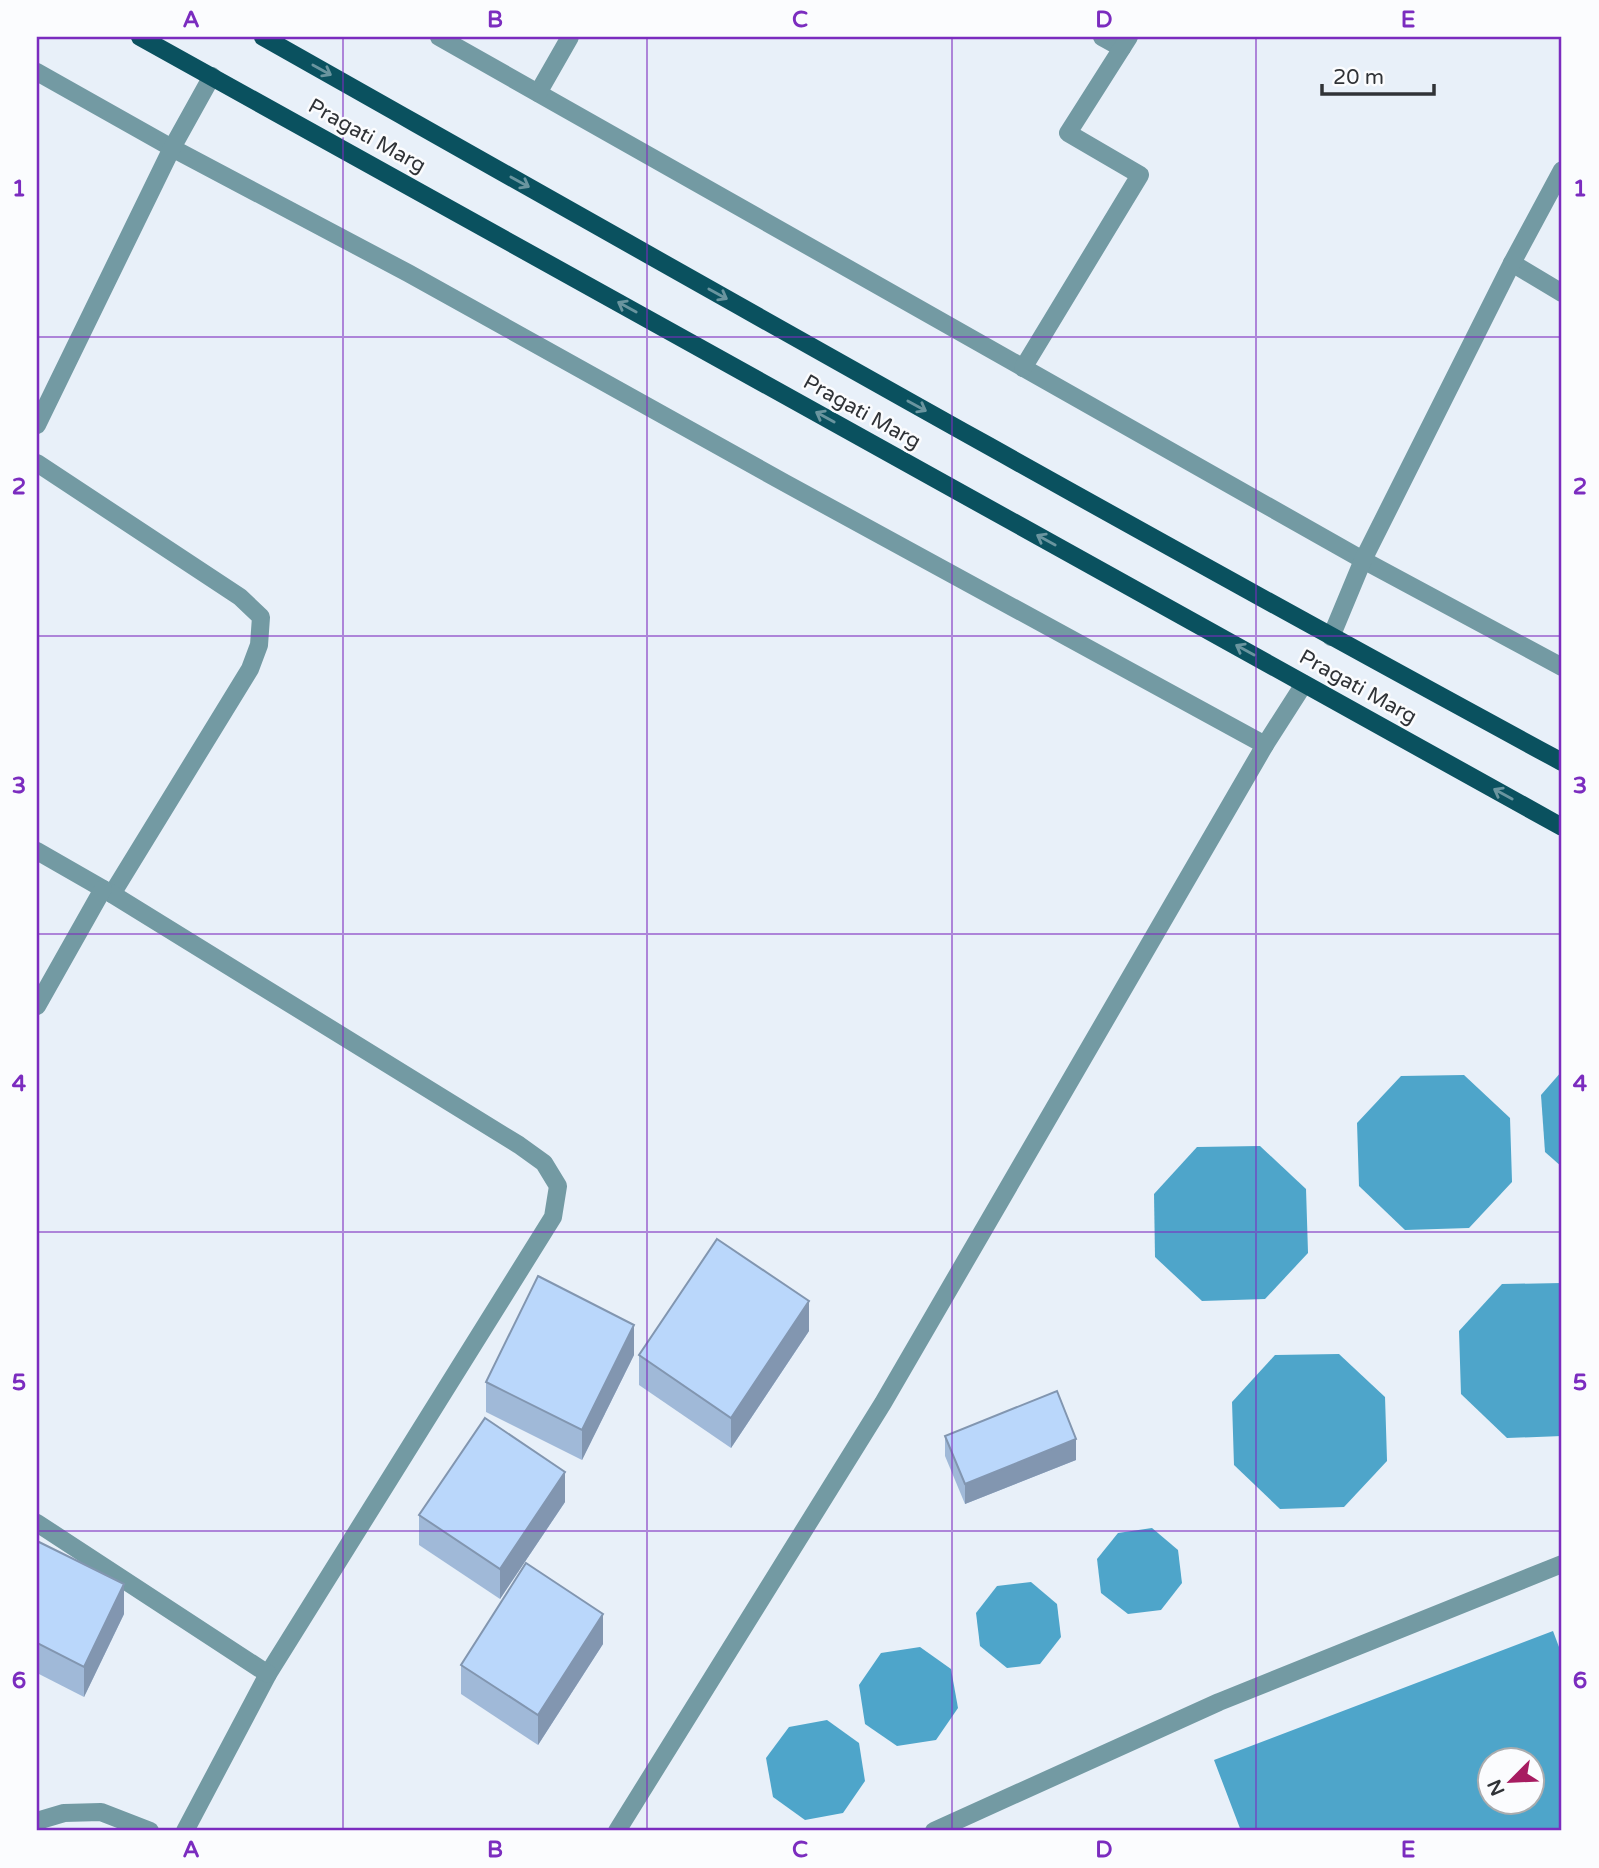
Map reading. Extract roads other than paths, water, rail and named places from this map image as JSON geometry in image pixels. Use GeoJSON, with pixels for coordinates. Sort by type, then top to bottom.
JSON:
{"type":"FeatureCollection","features":[{"type":"Feature","properties":{"kind":"main road","name":"Pragati Marg"},"geometry":{"type":"LineString","coordinates":[[263,37],[955,428],[1562,762]]}},
{"type":"Feature","properties":{"kind":"main road","name":"Pragati Marg"},"geometry":{"type":"LineString","coordinates":[[149,39],[1562,827]]}},
{"type":"Feature","properties":{"kind":"street"},"geometry":{"type":"LineString","coordinates":[[439,37],[1363,561],[1562,667]]}},
{"type":"Feature","properties":{"kind":"street"},"geometry":{"type":"LineString","coordinates":[[538,93],[570,37]]}},
{"type":"Feature","properties":{"kind":"street"},"geometry":{"type":"LineString","coordinates":[[1023,368],[1140,175],[1068,133],[1125,42],[1102,37]]}},
{"type":"Feature","properties":{"kind":"street"},"geometry":{"type":"LineString","coordinates":[[37,72],[172,148],[421,280],[1265,746]]}},
{"type":"Feature","properties":{"kind":"street"},"geometry":{"type":"LineString","coordinates":[[37,425],[172,148],[212,76]]}},
{"type":"Feature","properties":{"kind":"street"},"geometry":{"type":"LineString","coordinates":[[1331,637],[1363,561],[1512,263],[1562,170]]}},
{"type":"Feature","properties":{"kind":"street"},"geometry":{"type":"LineString","coordinates":[[1512,263],[1562,293]]}},
{"type":"Feature","properties":{"kind":"street"},"geometry":{"type":"LineString","coordinates":[[37,463],[240,597],[261,617],[259,645],[250,669],[37,1006]]}},
{"type":"Feature","properties":{"kind":"street"},"geometry":{"type":"LineString","coordinates":[[617,1831],[883,1403],[1265,746],[1304,684]]}},
{"type":"Feature","properties":{"kind":"street"},"geometry":{"type":"LineString","coordinates":[[37,851],[108,891],[519,1145],[544,1163],[558,1186],[553,1217],[268,1674],[185,1831]]}},
{"type":"Feature","properties":{"kind":"street"},"geometry":{"type":"LineString","coordinates":[[37,1523],[268,1674]]}},
{"type":"Feature","properties":{"kind":"street"},"geometry":{"type":"LineString","coordinates":[[934,1831],[1219,1702],[1562,1564]]}},
{"type":"Feature","properties":{"kind":"street"},"geometry":{"type":"LineString","coordinates":[[37,1821],[64,1813],[101,1812],[150,1831]]}},
{"type":"Feature","properties":{"kind":"water"},"geometry":{"type":"Polygon","coordinates":[[[1562,1071],[1562,1167],[1545,1152],[1541,1095],[1562,1071]]]}},
{"type":"Feature","properties":{"kind":"water"},"geometry":{"type":"Polygon","coordinates":[[[1464,1075],[1510,1118],[1512,1182],[1469,1228],[1405,1230],[1359,1186],[1357,1123],[1401,1076],[1464,1075]]]}},
{"type":"Feature","properties":{"kind":"water"},"geometry":{"type":"Polygon","coordinates":[[[1260,1146],[1306,1189],[1308,1253],[1265,1299],[1202,1301],[1155,1257],[1154,1194],[1197,1147],[1260,1146]]]}},
{"type":"Feature","properties":{"kind":"water"},"geometry":{"type":"Polygon","coordinates":[[[1562,1283],[1562,1436],[1507,1438],[1461,1394],[1459,1331],[1502,1284],[1562,1283]]]}},
{"type":"Feature","properties":{"kind":"water"},"geometry":{"type":"Polygon","coordinates":[[[1339,1354],[1385,1397],[1387,1461],[1344,1507],[1280,1509],[1234,1465],[1232,1402],[1275,1355],[1339,1354]]]}},
{"type":"Feature","properties":{"kind":"water"},"geometry":{"type":"Polygon","coordinates":[[[1152,1528],[1178,1550],[1182,1583],[1161,1610],[1128,1614],[1101,1593],[1097,1559],[1118,1533],[1152,1528]]]}},
{"type":"Feature","properties":{"kind":"water"},"geometry":{"type":"Polygon","coordinates":[[[1031,1582],[1057,1604],[1061,1637],[1040,1664],[1007,1668],[980,1646],[976,1613],[997,1586],[1031,1582]]]}},
{"type":"Feature","properties":{"kind":"water"},"geometry":{"type":"Polygon","coordinates":[[[1553,1631],[1562,1655],[1562,1831],[1241,1831],[1214,1760],[1553,1631]]]}},
{"type":"Feature","properties":{"kind":"water"},"geometry":{"type":"Polygon","coordinates":[[[920,1647],[951,1669],[958,1708],[936,1740],[897,1746],[865,1724],[859,1685],[881,1653],[920,1647]]]}},
{"type":"Feature","properties":{"kind":"water"},"geometry":{"type":"Polygon","coordinates":[[[827,1720],[859,1743],[865,1781],[843,1813],[805,1820],[773,1797],[766,1758],[789,1727],[827,1720]]]}}]}
